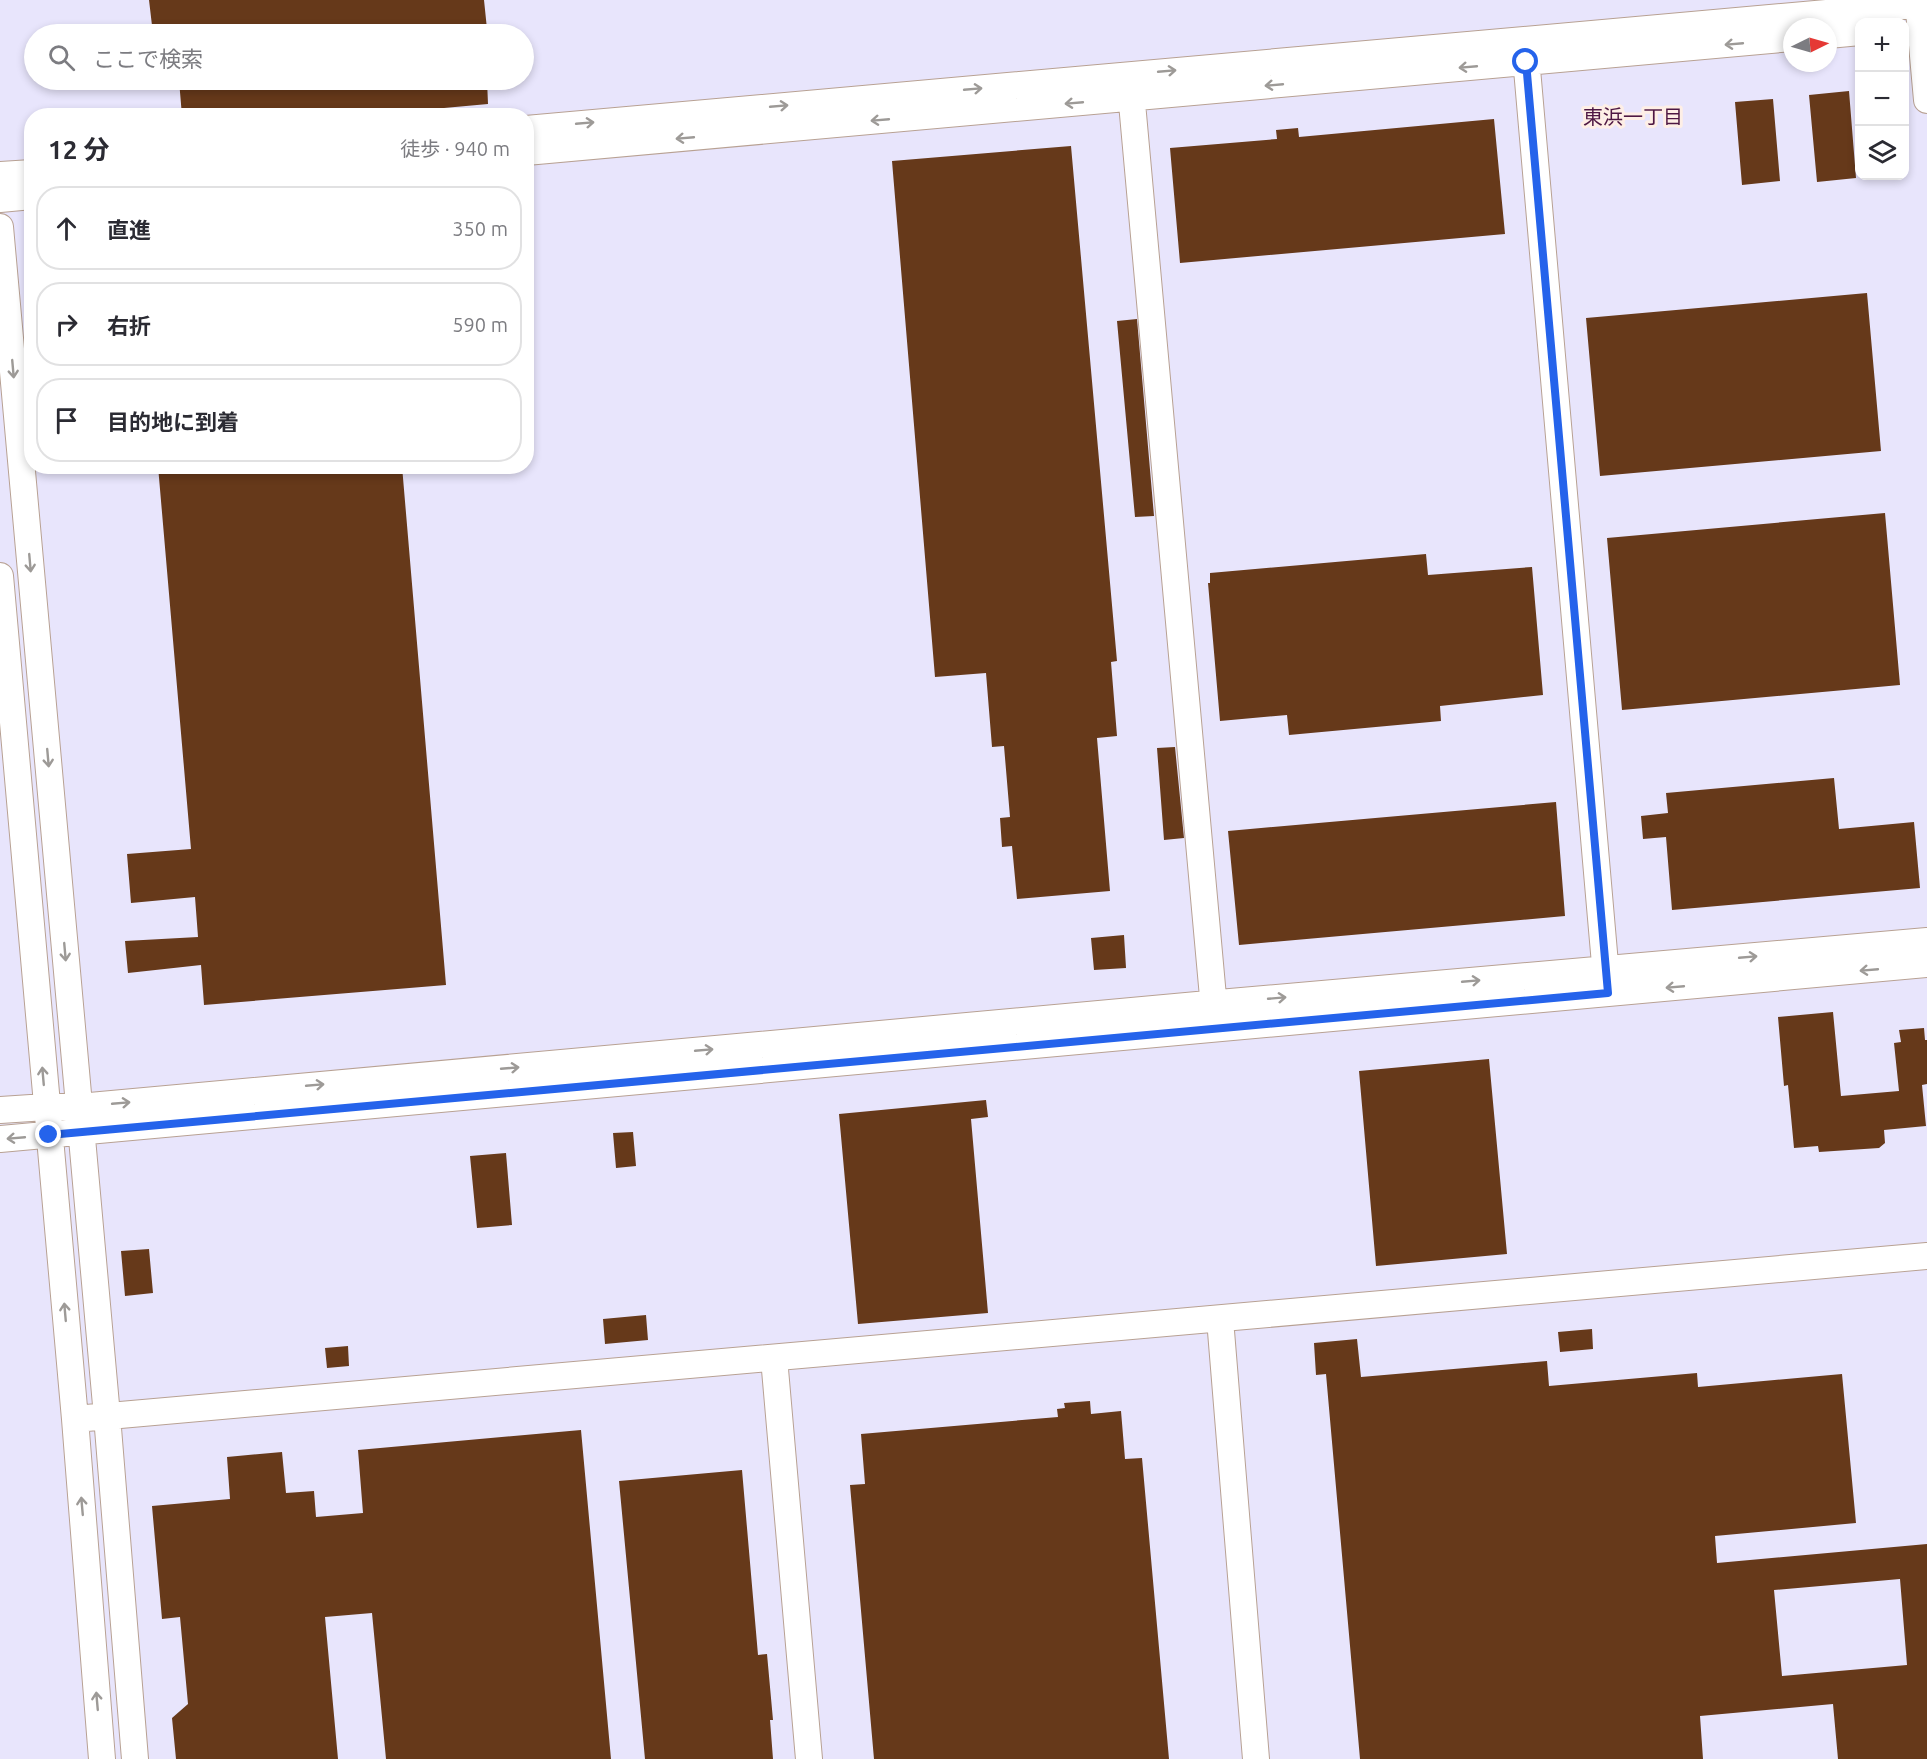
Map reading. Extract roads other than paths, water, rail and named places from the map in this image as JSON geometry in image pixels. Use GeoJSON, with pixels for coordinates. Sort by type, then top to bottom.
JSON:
{"type":"FeatureCollection","features":[{"type":"Feature","properties":{"kind":"street"},"geometry":{"type":"LineString","coordinates":[[534,128],[1131,86],[1919,15],[1927,100]]}},
{"type":"Feature","properties":{"kind":"street"},"geometry":{"type":"LineString","coordinates":[[1837,34],[1855,32]]}},
{"type":"Feature","properties":{"kind":"street"},"geometry":{"type":"LineString","coordinates":[[1525,51],[1783,38]]}},
{"type":"Feature","properties":{"kind":"street"},"geometry":{"type":"LineString","coordinates":[[1525,51],[1607,981]]}},
{"type":"Feature","properties":{"kind":"street"},"geometry":{"type":"LineString","coordinates":[[534,151],[1131,86]]}},
{"type":"Feature","properties":{"kind":"street"},"geometry":{"type":"LineString","coordinates":[[1131,86],[1216,1029]]}},
{"type":"Feature","properties":{"kind":"street"},"geometry":{"type":"LineString","coordinates":[[0,175],[24,173]]}},
{"type":"Feature","properties":{"kind":"street"},"geometry":{"type":"LineString","coordinates":[[0,199],[24,197]]}},
{"type":"Feature","properties":{"kind":"street"},"geometry":{"type":"LineString","coordinates":[[0,227],[108,1416],[135,1759]]}},
{"type":"Feature","properties":{"kind":"street"},"geometry":{"type":"LineString","coordinates":[[0,576],[75,1419],[102,1759]]}},
{"type":"Feature","properties":{"kind":"street"},"geometry":{"type":"LineString","coordinates":[[0,1139],[1216,1029],[1927,941]]}},
{"type":"Feature","properties":{"kind":"street"},"geometry":{"type":"LineString","coordinates":[[0,1110],[79,1107],[1213,1004],[1927,964]]}},
{"type":"Feature","properties":{"kind":"street"},"geometry":{"type":"LineString","coordinates":[[75,1419],[1927,1256]]}},
{"type":"Feature","properties":{"kind":"street"},"geometry":{"type":"LineString","coordinates":[[1220,1319],[1256,1759]]}},
{"type":"Feature","properties":{"kind":"street"},"geometry":{"type":"LineString","coordinates":[[774,1358],[809,1759]]}},
{"type":"Feature","properties":{"kind":"district","name":"東浜一丁目"},"geometry":{"type":"Point","coordinates":[1633,116]}}]}
